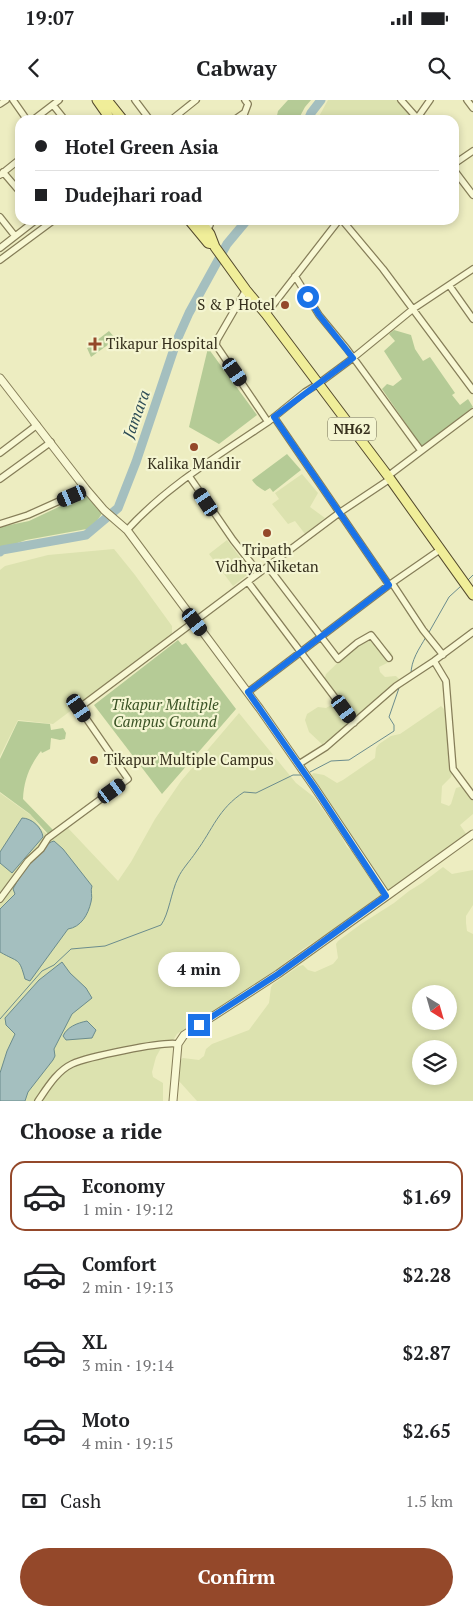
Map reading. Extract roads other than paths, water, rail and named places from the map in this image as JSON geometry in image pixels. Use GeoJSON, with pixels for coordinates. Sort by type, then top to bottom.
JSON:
{"type":"FeatureCollection","features":[{"type":"Feature","properties":{"kind":"main road"},"geometry":{"type":"LineString","coordinates":[[96,100],[108,115]]}},
{"type":"Feature","properties":{"kind":"main road"},"geometry":{"type":"LineString","coordinates":[[107,100],[119,115]]}},
{"type":"Feature","properties":{"kind":"main road","name":"NH62"},"geometry":{"type":"LineString","coordinates":[[193,225],[208,243],[214,245]]}},
{"type":"Feature","properties":{"kind":"main road","name":"NH62"},"geometry":{"type":"LineString","coordinates":[[207,225],[214,245],[246,290],[389,477],[469,589]]}},
{"type":"Feature","properties":{"kind":"street"},"geometry":{"type":"LineString","coordinates":[[0,104],[6,100]]}},
{"type":"Feature","properties":{"kind":"street"},"geometry":{"type":"LineString","coordinates":[[13,100],[24,115]]}},
{"type":"Feature","properties":{"kind":"street"},"geometry":{"type":"LineString","coordinates":[[40,115],[59,100]]}},
{"type":"Feature","properties":{"kind":"street"},"geometry":{"type":"LineString","coordinates":[[135,100],[146,115]]}},
{"type":"Feature","properties":{"kind":"street"},"geometry":{"type":"LineString","coordinates":[[177,115],[196,100]]}},
{"type":"Feature","properties":{"kind":"street"},"geometry":{"type":"LineString","coordinates":[[244,115],[248,104],[245,100]]}},
{"type":"Feature","properties":{"kind":"street"},"geometry":{"type":"LineString","coordinates":[[401,100],[413,115]]}},
{"type":"Feature","properties":{"kind":"street"},"geometry":{"type":"LineString","coordinates":[[419,115],[430,100]]}},
{"type":"Feature","properties":{"kind":"street"},"geometry":{"type":"LineString","coordinates":[[467,100],[473,108]]}},
{"type":"Feature","properties":{"kind":"street"},"geometry":{"type":"LineString","coordinates":[[53,105],[60,115]]}},
{"type":"Feature","properties":{"kind":"street"},"geometry":{"type":"LineString","coordinates":[[241,115],[245,112]]}},
{"type":"Feature","properties":{"kind":"street"},"geometry":{"type":"LineString","coordinates":[[459,161],[473,151]]}},
{"type":"Feature","properties":{"kind":"street"},"geometry":{"type":"LineString","coordinates":[[15,163],[2,174],[15,187]]}},
{"type":"Feature","properties":{"kind":"street"},"geometry":{"type":"LineString","coordinates":[[459,177],[473,195]]}},
{"type":"Feature","properties":{"kind":"street"},"geometry":{"type":"LineString","coordinates":[[0,218],[15,236]]}},
{"type":"Feature","properties":{"kind":"street"},"geometry":{"type":"LineString","coordinates":[[0,248],[29,225]]}},
{"type":"Feature","properties":{"kind":"street"},"geometry":{"type":"LineString","coordinates":[[0,260],[47,225]]}},
{"type":"Feature","properties":{"kind":"street"},"geometry":{"type":"LineString","coordinates":[[266,314],[294,276],[337,225]]}},
{"type":"Feature","properties":{"kind":"street"},"geometry":{"type":"LineString","coordinates":[[346,225],[356,234],[473,390]]}},
{"type":"Feature","properties":{"kind":"street"},"geometry":{"type":"LineString","coordinates":[[127,530],[146,509],[189,476],[268,422],[305,392],[353,358],[412,309],[473,269]]}},
{"type":"Feature","properties":{"kind":"street"},"geometry":{"type":"LineString","coordinates":[[294,276],[319,315],[419,448]]}},
{"type":"Feature","properties":{"kind":"street"},"geometry":{"type":"LineString","coordinates":[[448,285],[473,319]]}},
{"type":"Feature","properties":{"kind":"street"},"geometry":{"type":"LineString","coordinates":[[246,290],[217,340],[216,345],[268,422]]}},
{"type":"Feature","properties":{"kind":"street"},"geometry":{"type":"LineString","coordinates":[[0,378],[38,425],[86,490],[104,510],[127,530],[248,692],[299,764],[386,896]]}},
{"type":"Feature","properties":{"kind":"street"},"geometry":{"type":"LineString","coordinates":[[0,899],[28,861],[41,850],[48,838],[128,779],[79,708],[389,477],[473,412]]}},
{"type":"Feature","properties":{"kind":"street"},"geometry":{"type":"LineString","coordinates":[[274,417],[423,630],[443,655]]}},
{"type":"Feature","properties":{"kind":"street"},"geometry":{"type":"LineString","coordinates":[[0,453],[38,425]]}},
{"type":"Feature","properties":{"kind":"street"},"geometry":{"type":"LineString","coordinates":[[0,479],[51,442]]}},
{"type":"Feature","properties":{"kind":"street"},"geometry":{"type":"LineString","coordinates":[[189,476],[233,540],[259,573]]}},
{"type":"Feature","properties":{"kind":"street"},"geometry":{"type":"LineString","coordinates":[[0,524],[28,515],[86,490]]}},
{"type":"Feature","properties":{"kind":"street"},"geometry":{"type":"LineString","coordinates":[[248,692],[391,584],[441,549]]}},
{"type":"Feature","properties":{"kind":"street"},"geometry":{"type":"LineString","coordinates":[[268,567],[338,659],[356,643],[371,635],[389,658]]}},
{"type":"Feature","properties":{"kind":"street"},"geometry":{"type":"LineString","coordinates":[[248,582],[302,651],[354,723]]}},
{"type":"Feature","properties":{"kind":"street"},"geometry":{"type":"LineString","coordinates":[[299,764],[326,747],[396,686],[443,655],[473,632]]}},
{"type":"Feature","properties":{"kind":"street"},"geometry":{"type":"LineString","coordinates":[[434,661],[446,681],[454,769],[473,796]]}},
{"type":"Feature","properties":{"kind":"street"},"geometry":{"type":"LineString","coordinates":[[173,1101],[178,1044],[184,1036],[278,974],[473,834]]}},
{"type":"Feature","properties":{"kind":"street"},"geometry":{"type":"LineString","coordinates":[[38,1101],[56,1076],[70,1064],[132,1049],[170,1042],[178,1044]]}},
{"type":"Feature","properties":{"kind":"water"},"geometry":{"type":"Polygon","coordinates":[[[22,818],[26,818],[36,824],[41,830],[43,837],[12,873],[0,863],[0,852],[22,818]]]}},
{"type":"Feature","properties":{"kind":"water"},"geometry":{"type":"Polygon","coordinates":[[[54,841],[63,849],[92,886],[92,900],[83,920],[77,926],[68,929],[30,981],[25,979],[17,961],[0,952],[0,909],[15,894],[13,889],[31,861],[43,848],[54,841]]]}},
{"type":"Feature","properties":{"kind":"water"},"geometry":{"type":"Polygon","coordinates":[[[62,962],[70,973],[86,988],[92,998],[72,1014],[54,1049],[55,1056],[53,1060],[28,1092],[25,1101],[0,1101],[0,1073],[15,1034],[6,1025],[5,1018],[39,980],[62,962]]]}},
{"type":"Feature","properties":{"kind":"water"},"geometry":{"type":"Polygon","coordinates":[[[87,1021],[96,1030],[92,1038],[66,1040],[63,1036],[67,1030],[76,1024],[87,1021]]]}},
{"type":"Feature","properties":{"kind":"waterway","name":"Jamara"},"geometry":{"type":"LineString","coordinates":[[310,115],[321,100]]}},
{"type":"Feature","properties":{"kind":"waterway","name":"Jamara"},"geometry":{"type":"LineString","coordinates":[[0,552],[2,550],[86,535],[118,508],[136,462],[177,340],[189,313],[227,244],[243,225]]}},
{"type":"Feature","properties":{"kind":"waterway"},"geometry":{"type":"LineString","coordinates":[[468,580],[473,575]]}},
{"type":"Feature","properties":{"kind":"waterway"},"geometry":{"type":"LineString","coordinates":[[428,634],[449,597],[461,586]]}},
{"type":"Feature","properties":{"kind":"waterway"},"geometry":{"type":"LineString","coordinates":[[411,674],[414,659],[426,637]]}},
{"type":"Feature","properties":{"kind":"waterway"},"geometry":{"type":"LineString","coordinates":[[310,772],[331,761],[349,760],[394,731],[394,725],[389,717],[399,688]]}},
{"type":"Feature","properties":{"kind":"waterway"},"geometry":{"type":"LineString","coordinates":[[0,1019],[42,971],[54,965],[71,949],[105,946],[161,925],[180,875],[228,805],[244,792],[256,793],[293,775],[302,775]]}},
{"type":"Feature","properties":{"kind":"place","name":"S & P Hotel"},"geometry":{"type":"Point","coordinates":[285,305]}},
{"type":"Feature","properties":{"kind":"place","name":"Tikapur Hospital"},"geometry":{"type":"Point","coordinates":[95,344]}},
{"type":"Feature","properties":{"kind":"place","name":"Kalika Mandir"},"geometry":{"type":"Point","coordinates":[194,447]}},
{"type":"Feature","properties":{"kind":"place","name":"Tripath Vidhya Niketan"},"geometry":{"type":"Point","coordinates":[267,533]}},
{"type":"Feature","properties":{"kind":"place","name":"Tikapur Multiple Campus"},"geometry":{"type":"Point","coordinates":[94,760]}},
{"type":"Feature","properties":{"kind":"park label","name":"Tikapur Multiple Campus Ground"},"geometry":{"type":"Point","coordinates":[165,714]}}]}
